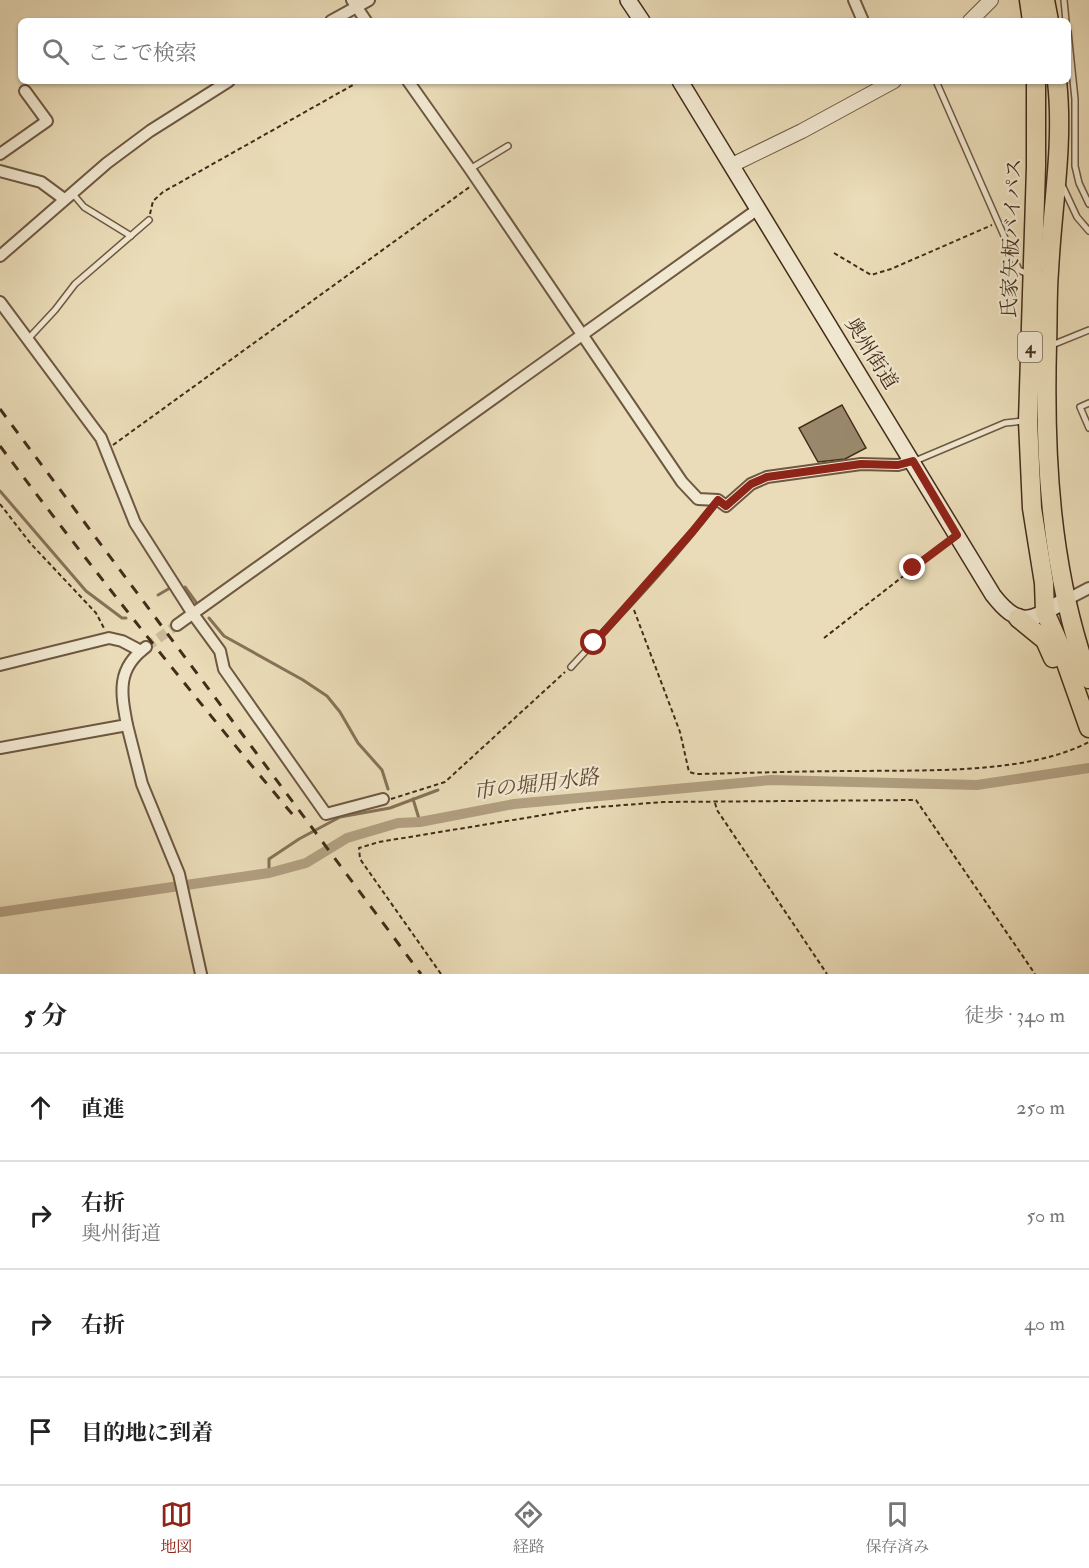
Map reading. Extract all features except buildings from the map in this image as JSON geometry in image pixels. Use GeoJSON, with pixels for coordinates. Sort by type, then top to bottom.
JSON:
{"type":"FeatureCollection","features":[{"type":"Feature","properties":{"kind":"highway"},"geometry":{"type":"LineString","coordinates":[[1029,0],[1032,18]]}},
{"type":"Feature","properties":{"kind":"highway"},"geometry":{"type":"LineString","coordinates":[[1045,0],[1048,18]]}},
{"type":"Feature","properties":{"kind":"highway","name":"氏家矢板バイパス"},"geometry":{"type":"LineString","coordinates":[[1036,84],[1036,166],[1028,421],[1032,508],[1044,583],[1045,612]]}},
{"type":"Feature","properties":{"kind":"highway","name":"氏家矢板バイパス"},"geometry":{"type":"LineString","coordinates":[[1056,84],[1059,105],[1057,162],[1048,275],[1045,386],[1049,491],[1066,600]]}},
{"type":"Feature","properties":{"kind":"highway","name":"4"},"geometry":{"type":"LineString","coordinates":[[1066,600],[1075,642],[1089,679]]}},
{"type":"Feature","properties":{"kind":"highway","name":"4"},"geometry":{"type":"LineString","coordinates":[[1045,612],[1060,646],[1087,723]]}},
{"type":"Feature","properties":{"kind":"highway"},"geometry":{"type":"LineString","coordinates":[[1018,618],[1045,640],[1070,701],[1087,723]]}},
{"type":"Feature","properties":{"kind":"main road"},"geometry":{"type":"LineString","coordinates":[[628,0],[640,18]]}},
{"type":"Feature","properties":{"kind":"main road","name":"奥州街道"},"geometry":{"type":"LineString","coordinates":[[682,84],[993,595],[1018,618]]}},
{"type":"Feature","properties":{"kind":"main road"},"geometry":{"type":"LineString","coordinates":[[1018,618],[1030,619],[1066,600]]}},
{"type":"Feature","properties":{"kind":"street"},"geometry":{"type":"LineString","coordinates":[[335,18],[354,3],[369,0]]}},
{"type":"Feature","properties":{"kind":"street"},"geometry":{"type":"LineString","coordinates":[[854,0],[862,18]]}},
{"type":"Feature","properties":{"kind":"street"},"geometry":{"type":"LineString","coordinates":[[973,18],[991,0]]}},
{"type":"Feature","properties":{"kind":"street"},"geometry":{"type":"LineString","coordinates":[[354,3],[364,18]]}},
{"type":"Feature","properties":{"kind":"street"},"geometry":{"type":"LineString","coordinates":[[0,256],[68,196],[150,131],[225,84]]}},
{"type":"Feature","properties":{"kind":"street"},"geometry":{"type":"LineString","coordinates":[[410,84],[682,482],[698,499],[718,500],[726,506],[758,480],[783,474],[861,464],[898,465],[913,461]]}},
{"type":"Feature","properties":{"kind":"street"},"geometry":{"type":"LineString","coordinates":[[732,165],[887,84]]}},
{"type":"Feature","properties":{"kind":"street"},"geometry":{"type":"LineString","coordinates":[[0,154],[47,121],[25,91]]}},
{"type":"Feature","properties":{"kind":"street"},"geometry":{"type":"LineString","coordinates":[[0,171],[41,182],[68,196]]}},
{"type":"Feature","properties":{"kind":"street"},"geometry":{"type":"LineString","coordinates":[[177,625],[580,334],[758,209]]}},
{"type":"Feature","properties":{"kind":"street"},"geometry":{"type":"LineString","coordinates":[[0,302],[101,438],[135,523],[193,614],[220,651],[224,669],[326,814],[383,799]]}},
{"type":"Feature","properties":{"kind":"street"},"geometry":{"type":"LineString","coordinates":[[1066,600],[1089,588]]}},
{"type":"Feature","properties":{"kind":"street"},"geometry":{"type":"LineString","coordinates":[[0,665],[109,638],[143,649],[128,664],[122,687],[127,725],[142,784],[179,874],[201,974]]}},
{"type":"Feature","properties":{"kind":"street"},"geometry":{"type":"LineString","coordinates":[[0,748],[127,725]]}},
{"type":"Feature","properties":{"kind":"lane"},"geometry":{"type":"LineString","coordinates":[[1064,0],[1066,18]]}},
{"type":"Feature","properties":{"kind":"lane"},"geometry":{"type":"LineString","coordinates":[[1071,61],[1075,99],[1075,166],[1079,183],[1089,204]]}},
{"type":"Feature","properties":{"kind":"lane"},"geometry":{"type":"LineString","coordinates":[[937,84],[1019,270],[1031,275]]}},
{"type":"Feature","properties":{"kind":"lane"},"geometry":{"type":"LineString","coordinates":[[470,169],[508,146]]}},
{"type":"Feature","properties":{"kind":"lane"},"geometry":{"type":"LineString","coordinates":[[1057,162],[1066,196],[1089,231]]}},
{"type":"Feature","properties":{"kind":"lane"},"geometry":{"type":"LineString","coordinates":[[68,196],[131,236]]}},
{"type":"Feature","properties":{"kind":"lane"},"geometry":{"type":"LineString","coordinates":[[27,339],[55,310],[75,284],[149,220]]}},
{"type":"Feature","properties":{"kind":"lane"},"geometry":{"type":"LineString","coordinates":[[1047,344],[1051,346],[1089,330]]}},
{"type":"Feature","properties":{"kind":"lane"},"geometry":{"type":"LineString","coordinates":[[1089,403],[1080,407],[1089,428]]}},
{"type":"Feature","properties":{"kind":"lane"},"geometry":{"type":"LineString","coordinates":[[913,461],[1005,423],[1028,421]]}},
{"type":"Feature","properties":{"kind":"lane"},"geometry":{"type":"LineString","coordinates":[[572,667],[629,605],[718,500]]}},
{"type":"Feature","properties":{"kind":"path"},"geometry":{"type":"LineString","coordinates":[[149,220],[153,201],[159,194],[355,84]]}},
{"type":"Feature","properties":{"kind":"path"},"geometry":{"type":"LineString","coordinates":[[106,450],[478,181]]}},
{"type":"Feature","properties":{"kind":"path"},"geometry":{"type":"LineString","coordinates":[[834,253],[871,275],[891,269],[997,223]]}},
{"type":"Feature","properties":{"kind":"path"},"geometry":{"type":"LineString","coordinates":[[0,504],[31,544],[96,613],[109,638]]}},
{"type":"Feature","properties":{"kind":"path"},"geometry":{"type":"LineString","coordinates":[[825,638],[957,535]]}},
{"type":"Feature","properties":{"kind":"path"},"geometry":{"type":"LineString","coordinates":[[629,605],[637,616],[680,732],[689,772],[696,774],[977,768],[1051,757],[1089,742]]}},
{"type":"Feature","properties":{"kind":"path"},"geometry":{"type":"LineString","coordinates":[[383,799],[387,801],[445,782],[572,667]]}},
{"type":"Feature","properties":{"kind":"path"},"geometry":{"type":"LineString","coordinates":[[441,974],[360,859],[359,848],[379,842],[586,808],[663,802],[916,800],[1035,974]]}},
{"type":"Feature","properties":{"kind":"path"},"geometry":{"type":"LineString","coordinates":[[715,802],[717,810],[827,974]]}},
{"type":"Feature","properties":{"kind":"waterway"},"geometry":{"type":"LineString","coordinates":[[0,491],[86,591],[122,618],[126,618]]}},
{"type":"Feature","properties":{"kind":"waterway"},"geometry":{"type":"LineString","coordinates":[[185,587],[198,605]]}},
{"type":"Feature","properties":{"kind":"waterway"},"geometry":{"type":"LineString","coordinates":[[158,595],[170,588]]}},
{"type":"Feature","properties":{"kind":"waterway"},"geometry":{"type":"LineString","coordinates":[[209,618],[224,636],[327,696],[340,712],[358,743],[382,770],[388,789]]}},
{"type":"Feature","properties":{"kind":"waterway","name":"市の堀用水路"},"geometry":{"type":"LineString","coordinates":[[0,912],[269,873],[306,863],[347,838],[398,823],[420,822],[514,804],[771,780],[977,785],[1089,768]]}},
{"type":"Feature","properties":{"kind":"waterway"},"geometry":{"type":"LineString","coordinates":[[269,873],[269,859],[299,839],[340,817],[390,808],[438,790]]}},
{"type":"Feature","properties":{"kind":"waterway"},"geometry":{"type":"LineString","coordinates":[[413,799],[420,822]]}},
{"type":"Feature","properties":{"kind":"tunnel"},"geometry":{"type":"LineString","coordinates":[[146,647],[177,625]]}},
{"type":"Feature","properties":{"kind":"railway"},"geometry":{"type":"LineString","coordinates":[[0,409],[421,974]]}},
{"type":"Feature","properties":{"kind":"railway"},"geometry":{"type":"LineString","coordinates":[[0,446],[144,632],[293,815]]}},
{"type":"Feature","properties":{"kind":"route"},"geometry":{"type":"LineString","coordinates":[[594,643],[718,500],[726,506],[751,484],[767,477],[861,464],[898,465],[913,461],[957,535],[913,568]]}}]}
